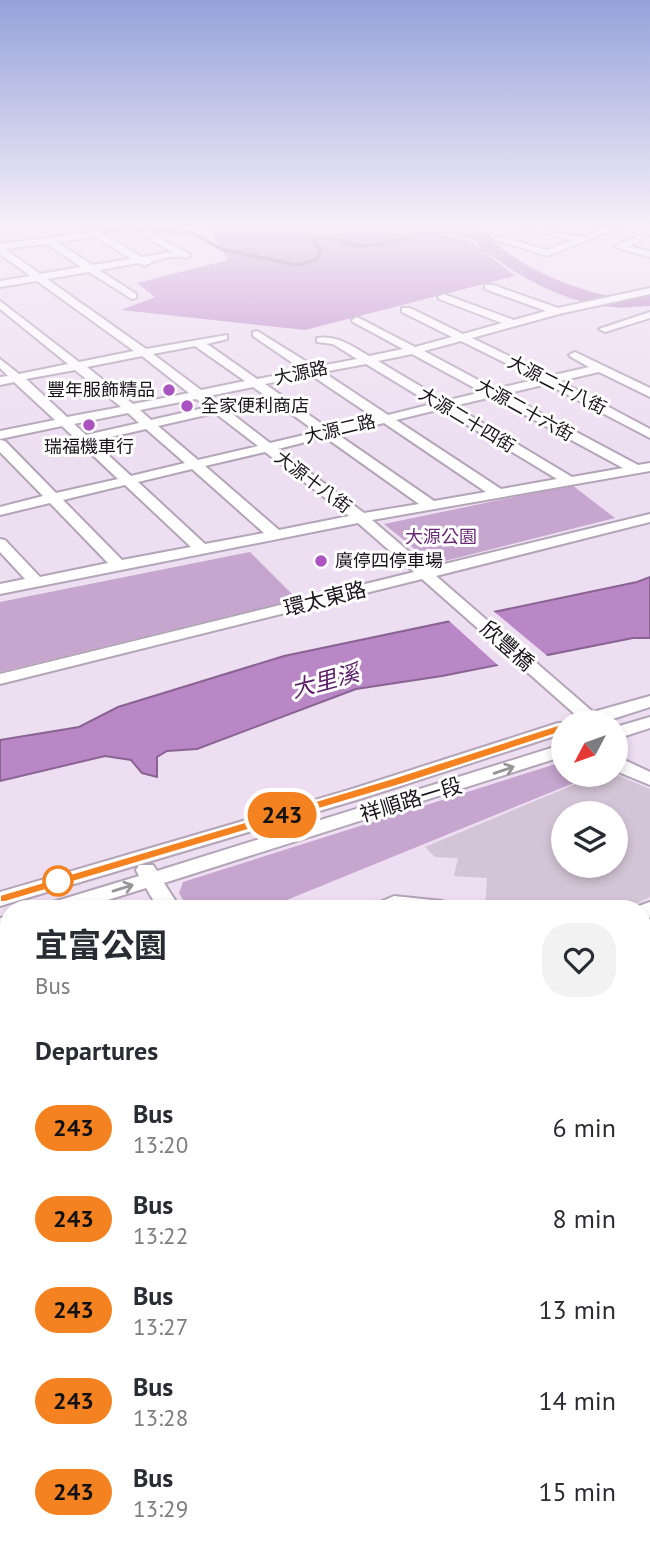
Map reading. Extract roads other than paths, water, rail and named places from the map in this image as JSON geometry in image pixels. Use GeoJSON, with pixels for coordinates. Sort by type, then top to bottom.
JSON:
{"type":"FeatureCollection","features":[{"type":"Feature","properties":{"kind":"street","name":"大源十八街"},"geometry":{"type":"LineString","coordinates":[[65,297],[143,352],[361,518],[424,574]]}},
{"type":"Feature","properties":{"kind":"street"},"geometry":{"type":"LineString","coordinates":[[444,297],[513,323]]}},
{"type":"Feature","properties":{"kind":"street"},"geometry":{"type":"LineString","coordinates":[[519,297],[557,311]]}},
{"type":"Feature","properties":{"kind":"street"},"geometry":{"type":"LineString","coordinates":[[600,302],[622,297]]}},
{"type":"Feature","properties":{"kind":"street"},"geometry":{"type":"LineString","coordinates":[[600,302],[650,303]]}},
{"type":"Feature","properties":{"kind":"street","name":"大源路"},"geometry":{"type":"LineString","coordinates":[[0,435],[416,350],[557,311],[600,302]]}},
{"type":"Feature","properties":{"kind":"street"},"geometry":{"type":"LineString","coordinates":[[0,304],[130,408],[276,536]]}},
{"type":"Feature","properties":{"kind":"street","name":"大源二十八街"},"geometry":{"type":"LineString","coordinates":[[406,310],[549,380],[650,434]]}},
{"type":"Feature","properties":{"kind":"street"},"geometry":{"type":"LineString","coordinates":[[605,328],[650,315]]}},
{"type":"Feature","properties":{"kind":"street","name":"大源二十六街"},"geometry":{"type":"LineString","coordinates":[[357,320],[643,468]]}},
{"type":"Feature","properties":{"kind":"street"},"geometry":{"type":"LineString","coordinates":[[257,334],[498,493]]}},
{"type":"Feature","properties":{"kind":"street"},"geometry":{"type":"LineString","coordinates":[[0,381],[223,337]]}},
{"type":"Feature","properties":{"kind":"street","name":"大源二十四街"},"geometry":{"type":"LineString","coordinates":[[321,340],[336,341],[569,481]]}},
{"type":"Feature","properties":{"kind":"street"},"geometry":{"type":"LineString","coordinates":[[197,342],[430,505]]}},
{"type":"Feature","properties":{"kind":"street"},"geometry":{"type":"LineString","coordinates":[[575,355],[650,393]]}},
{"type":"Feature","properties":{"kind":"street"},"geometry":{"type":"LineString","coordinates":[[0,362],[203,550]]}},
{"type":"Feature","properties":{"kind":"street","name":"大源二路"},"geometry":{"type":"LineString","coordinates":[[0,511],[599,368]]}},
{"type":"Feature","properties":{"kind":"street"},"geometry":{"type":"LineString","coordinates":[[83,439],[216,409]]}},
{"type":"Feature","properties":{"kind":"street"},"geometry":{"type":"LineString","coordinates":[[116,470],[252,437]]}},
{"type":"Feature","properties":{"kind":"street"},"geometry":{"type":"LineString","coordinates":[[0,444],[119,566]]}},
{"type":"Feature","properties":{"kind":"street"},"geometry":{"type":"LineString","coordinates":[[0,589],[430,505],[643,468]]}},
{"type":"Feature","properties":{"kind":"street","name":"環太東路"},"geometry":{"type":"LineString","coordinates":[[0,679],[650,518]]}},
{"type":"Feature","properties":{"kind":"street"},"geometry":{"type":"LineString","coordinates":[[0,543],[36,582]]}},
{"type":"Feature","properties":{"kind":"street","name":"欣豐橋"},"geometry":{"type":"LineString","coordinates":[[424,574],[574,710]]}},
{"type":"Feature","properties":{"kind":"street"},"geometry":{"type":"LineString","coordinates":[[621,710],[650,701]]}},
{"type":"Feature","properties":{"kind":"street"},"geometry":{"type":"LineString","coordinates":[[628,729],[650,722]]}},
{"type":"Feature","properties":{"kind":"street","name":"祥順路一段"},"geometry":{"type":"LineString","coordinates":[[0,899],[380,786],[551,731]]}},
{"type":"Feature","properties":{"kind":"street","name":"祥順路一段"},"geometry":{"type":"LineString","coordinates":[[84,900],[383,809],[551,754]]}},
{"type":"Feature","properties":{"kind":"street"},"geometry":{"type":"LineString","coordinates":[[628,770],[650,779]]}},
{"type":"Feature","properties":{"kind":"street"},"geometry":{"type":"LineString","coordinates":[[138,857],[164,900]]}},
{"type":"Feature","properties":{"kind":"water","name":"大里溪"},"geometry":{"type":"Polygon","coordinates":[[[650,577],[650,638],[633,638],[442,676],[356,689],[197,749],[167,751],[157,757],[157,777],[142,773],[131,760],[105,756],[0,781],[0,740],[79,727],[118,707],[284,656],[637,582],[650,577]]]}},
{"type":"Feature","properties":{"kind":"waterway"},"geometry":{"type":"LineString","coordinates":[[591,297],[612,302],[650,300]]}},
{"type":"Feature","properties":{"kind":"place","name":"豐年服飾精品"},"geometry":{"type":"Point","coordinates":[169,390]}},
{"type":"Feature","properties":{"kind":"place","name":"全家便利商店"},"geometry":{"type":"Point","coordinates":[187,406]}},
{"type":"Feature","properties":{"kind":"place","name":"瑞福機車行"},"geometry":{"type":"Point","coordinates":[89,425]}},
{"type":"Feature","properties":{"kind":"place","name":"廣停四停車場"},"geometry":{"type":"Point","coordinates":[321,561]}},
{"type":"Feature","properties":{"kind":"park label","name":"大源公園"},"geometry":{"type":"Point","coordinates":[441,537]}}]}
